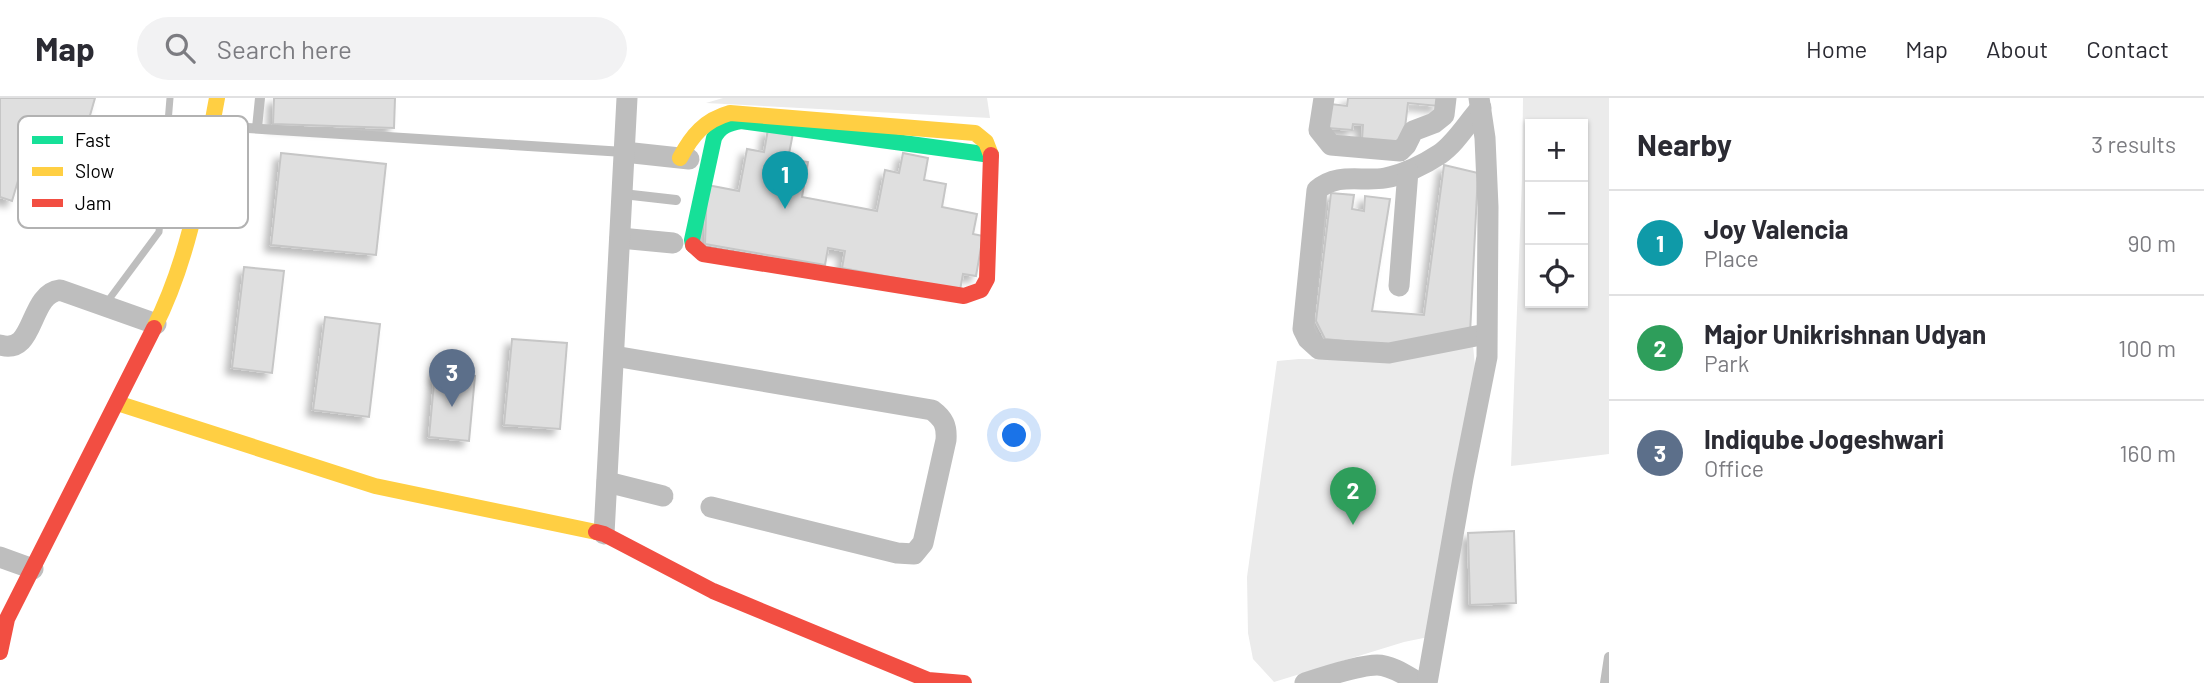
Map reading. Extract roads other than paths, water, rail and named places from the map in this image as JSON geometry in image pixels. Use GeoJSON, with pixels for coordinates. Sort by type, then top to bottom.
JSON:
{"type":"FeatureCollection","features":[{"type":"Feature","properties":{"kind":"street"},"geometry":{"type":"LineString","coordinates":[[213,116],[217,98]]}},
{"type":"Feature","properties":{"kind":"street"},"geometry":{"type":"LineString","coordinates":[[604,534],[627,98]]}},
{"type":"Feature","properties":{"kind":"street"},"geometry":{"type":"LineString","coordinates":[[1324,98],[1319,130],[1332,145],[1400,151],[1413,131],[1434,123],[1444,115],[1446,98]]}},
{"type":"Feature","properties":{"kind":"street"},"geometry":{"type":"LineString","coordinates":[[1480,103],[1441,153],[1408,171],[1384,178],[1339,178],[1327,181],[1317,190],[1303,329],[1308,339],[1319,349],[1389,353],[1486,334]]}},
{"type":"Feature","properties":{"kind":"street"},"geometry":{"type":"LineString","coordinates":[[1427,683],[1487,358],[1488,207],[1485,138],[1480,103]]}},
{"type":"Feature","properties":{"kind":"street"},"geometry":{"type":"LineString","coordinates":[[624,152],[685,159],[698,129],[708,120],[730,113],[975,133],[986,140],[991,155],[992,164],[988,279],[981,290],[964,296],[704,254],[698,251],[692,240],[714,138],[722,125],[741,121],[991,155]]}},
{"type":"Feature","properties":{"kind":"street"},"geometry":{"type":"LineString","coordinates":[[1399,286],[1408,171]]}},
{"type":"Feature","properties":{"kind":"street"},"geometry":{"type":"LineString","coordinates":[[0,652],[7,619],[156,324],[192,228]]}},
{"type":"Feature","properties":{"kind":"street"},"geometry":{"type":"LineString","coordinates":[[620,238],[673,243]]}},
{"type":"Feature","properties":{"kind":"street"},"geometry":{"type":"LineString","coordinates":[[0,345],[12,346],[23,341],[43,298],[51,291],[60,290],[156,324]]}},
{"type":"Feature","properties":{"kind":"street"},"geometry":{"type":"LineString","coordinates":[[614,356],[932,410],[941,417],[947,427],[923,543],[914,554],[711,507]]}},
{"type":"Feature","properties":{"kind":"street"},"geometry":{"type":"LineString","coordinates":[[117,403],[375,486],[604,534],[726,597],[928,680],[964,683]]}},
{"type":"Feature","properties":{"kind":"street"},"geometry":{"type":"LineString","coordinates":[[607,482],[663,496]]}},
{"type":"Feature","properties":{"kind":"street"},"geometry":{"type":"LineString","coordinates":[[0,557],[33,569]]}},
{"type":"Feature","properties":{"kind":"street"},"geometry":{"type":"LineString","coordinates":[[1305,683],[1378,665],[1404,674],[1419,683]]}},
{"type":"Feature","properties":{"kind":"lane"},"geometry":{"type":"LineString","coordinates":[[257,128],[260,98]]}},
{"type":"Feature","properties":{"kind":"lane"},"geometry":{"type":"LineString","coordinates":[[248,127],[624,152]]}},
{"type":"Feature","properties":{"kind":"lane"},"geometry":{"type":"LineString","coordinates":[[622,194],[676,200]]}},
{"type":"Feature","properties":{"kind":"lane"},"geometry":{"type":"LineString","coordinates":[[1605,683],[1609,657]]}},
{"type":"Feature","properties":{"kind":"waterway"},"geometry":{"type":"LineString","coordinates":[[169,116],[170,98]]}},
{"type":"Feature","properties":{"kind":"waterway"},"geometry":{"type":"LineString","coordinates":[[110,298],[159,228]]}},
{"type":"Feature","properties":{"kind":"place","name":"Joy Valencia"},"geometry":{"type":"Point","coordinates":[785,209]}},
{"type":"Feature","properties":{"kind":"place","name":"Indiqube Jogeshwari"},"geometry":{"type":"Point","coordinates":[452,407]}},
{"type":"Feature","properties":{"kind":"place","name":"Major Unikrishnan Udyan"},"geometry":{"type":"Point","coordinates":[1353,525]}}]}
